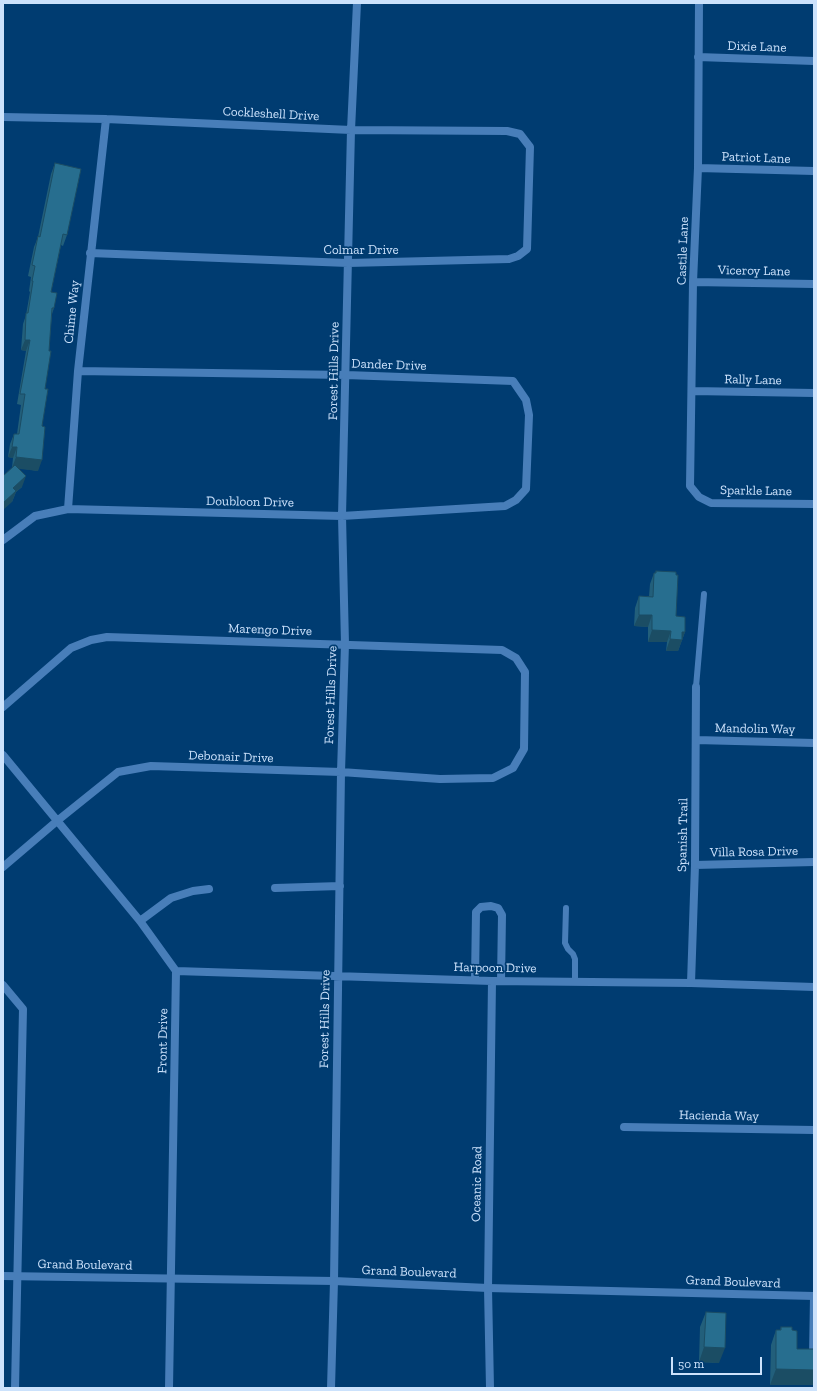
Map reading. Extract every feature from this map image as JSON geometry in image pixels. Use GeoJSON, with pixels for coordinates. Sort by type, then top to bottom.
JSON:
{"type":"FeatureCollection","features":[{"type":"Feature","properties":{"kind":"street","name":"Forest Hills Drive"},"geometry":{"type":"LineString","coordinates":[[331,1388],[334,1281],[341,772],[345,644],[342,516],[351,130],[357,3]]}},
{"type":"Feature","properties":{"kind":"street","name":"Castile Lane"},"geometry":{"type":"LineString","coordinates":[[699,3],[698,168],[690,486],[699,497]]}},
{"type":"Feature","properties":{"kind":"street","name":"Dixie Lane"},"geometry":{"type":"LineString","coordinates":[[698,57],[814,61]]}},
{"type":"Feature","properties":{"kind":"street","name":"Cockleshell Drive"},"geometry":{"type":"LineString","coordinates":[[3,117],[106,119],[351,130],[507,131],[520,134],[530,147]]}},
{"type":"Feature","properties":{"kind":"street","name":"Chime Way"},"geometry":{"type":"LineString","coordinates":[[68,509],[78,371],[106,119]]}},
{"type":"Feature","properties":{"kind":"street","name":"Colmar Drive"},"geometry":{"type":"LineString","coordinates":[[90,253],[348,263],[509,259],[518,256],[527,249],[530,147]]}},
{"type":"Feature","properties":{"kind":"street","name":"Patriot Lane"},"geometry":{"type":"LineString","coordinates":[[698,168],[814,171]]}},
{"type":"Feature","properties":{"kind":"street","name":"Viceroy Lane"},"geometry":{"type":"LineString","coordinates":[[694,282],[814,284]]}},
{"type":"Feature","properties":{"kind":"street","name":"Dander Drive"},"geometry":{"type":"LineString","coordinates":[[78,371],[346,375],[513,381],[526,400],[529,415],[526,489],[516,500],[505,506]]}},
{"type":"Feature","properties":{"kind":"street","name":"Rally Lane"},"geometry":{"type":"LineString","coordinates":[[692,391],[814,393]]}},
{"type":"Feature","properties":{"kind":"street","name":"Sparkle Lane"},"geometry":{"type":"LineString","coordinates":[[699,497],[711,503],[814,504]]}},
{"type":"Feature","properties":{"kind":"street","name":"Doubloon Drive"},"geometry":{"type":"LineString","coordinates":[[3,540],[35,516],[68,509],[342,516],[505,506]]}},
{"type":"Feature","properties":{"kind":"street","name":"Marengo Drive"},"geometry":{"type":"LineString","coordinates":[[3,707],[70,648],[91,640],[107,637],[502,650],[516,658],[525,672],[524,749],[513,768],[493,778]]}},
{"type":"Feature","properties":{"kind":"street","name":"Spanish Trail"},"geometry":{"type":"LineString","coordinates":[[691,984],[695,865],[696,687]]}},
{"type":"Feature","properties":{"kind":"street","name":"Mandolin Way"},"geometry":{"type":"LineString","coordinates":[[696,740],[814,743]]}},
{"type":"Feature","properties":{"kind":"street"},"geometry":{"type":"LineString","coordinates":[[3,755],[140,921],[176,971]]}},
{"type":"Feature","properties":{"kind":"street","name":"Debonair Drive"},"geometry":{"type":"LineString","coordinates":[[3,867],[118,772],[151,766],[341,772],[440,779],[493,778]]}},
{"type":"Feature","properties":{"kind":"street","name":"Villa Rosa Drive"},"geometry":{"type":"LineString","coordinates":[[695,865],[814,862]]}},
{"type":"Feature","properties":{"kind":"street"},"geometry":{"type":"LineString","coordinates":[[275,888],[340,886]]}},
{"type":"Feature","properties":{"kind":"street"},"geometry":{"type":"LineString","coordinates":[[140,921],[171,898],[193,891],[209,889]]}},
{"type":"Feature","properties":{"kind":"street"},"geometry":{"type":"LineString","coordinates":[[475,980],[476,912],[481,907],[490,906],[498,908],[502,915],[501,981]]}},
{"type":"Feature","properties":{"kind":"street","name":"Harpoon Drive"},"geometry":{"type":"LineString","coordinates":[[176,971],[492,981],[814,987]]}},
{"type":"Feature","properties":{"kind":"street","name":"Front Drive"},"geometry":{"type":"LineString","coordinates":[[169,1388],[176,971]]}},
{"type":"Feature","properties":{"kind":"street","name":"Oceanic Road"},"geometry":{"type":"LineString","coordinates":[[490,1388],[488,1288],[492,981]]}},
{"type":"Feature","properties":{"kind":"street"},"geometry":{"type":"LineString","coordinates":[[3,985],[23,1009],[15,1388]]}},
{"type":"Feature","properties":{"kind":"street","name":"Hacienda Way"},"geometry":{"type":"LineString","coordinates":[[624,1127],[814,1130]]}},
{"type":"Feature","properties":{"kind":"street","name":"Grand Boulevard"},"geometry":{"type":"LineString","coordinates":[[3,1276],[334,1281],[488,1288],[813,1296]]}},
{"type":"Feature","properties":{"kind":"lane"},"geometry":{"type":"LineString","coordinates":[[696,687],[704,594]]}},
{"type":"Feature","properties":{"kind":"lane"},"geometry":{"type":"LineString","coordinates":[[566,908],[565,943],[575,959],[575,982]]}},
{"type":"Feature","properties":{"kind":"lane"},"geometry":{"type":"LineString","coordinates":[[812,1362],[813,1296]]}},
{"type":"Feature","properties":{"kind":"building"},"geometry":{"type":"Polygon","coordinates":[[[55,163],[81,169],[67,235],[63,234],[51,292],[57,293],[54,308],[52,308],[49,351],[51,351],[45,389],[48,389],[42,426],[45,427],[42,460],[16,457],[17,447],[12,447],[14,434],[19,434],[25,394],[20,394],[30,340],[25,340],[26,313],[28,313],[35,266],[32,265],[38,236],[40,237],[55,163]]]}},
{"type":"Feature","properties":{"kind":"building"},"geometry":{"type":"Polygon","coordinates":[[[15,465],[26,476],[13,488],[16,491],[3,503],[3,476],[15,465]]]}},
{"type":"Feature","properties":{"kind":"building"},"geometry":{"type":"Polygon","coordinates":[[[656,571],[676,572],[676,575],[678,575],[676,616],[685,617],[685,632],[682,632],[682,640],[670,639],[671,631],[652,630],[652,615],[639,615],[639,596],[653,597],[654,573],[656,573],[656,571]]]}},
{"type":"Feature","properties":{"kind":"building"},"geometry":{"type":"Polygon","coordinates":[[[706,1312],[726,1313],[725,1348],[704,1347],[706,1312]]]}},
{"type":"Feature","properties":{"kind":"building"},"geometry":{"type":"Polygon","coordinates":[[[781,1327],[792,1327],[792,1330],[797,1331],[797,1349],[814,1349],[814,1370],[776,1369],[776,1330],[781,1330],[781,1327]]]}}]}
